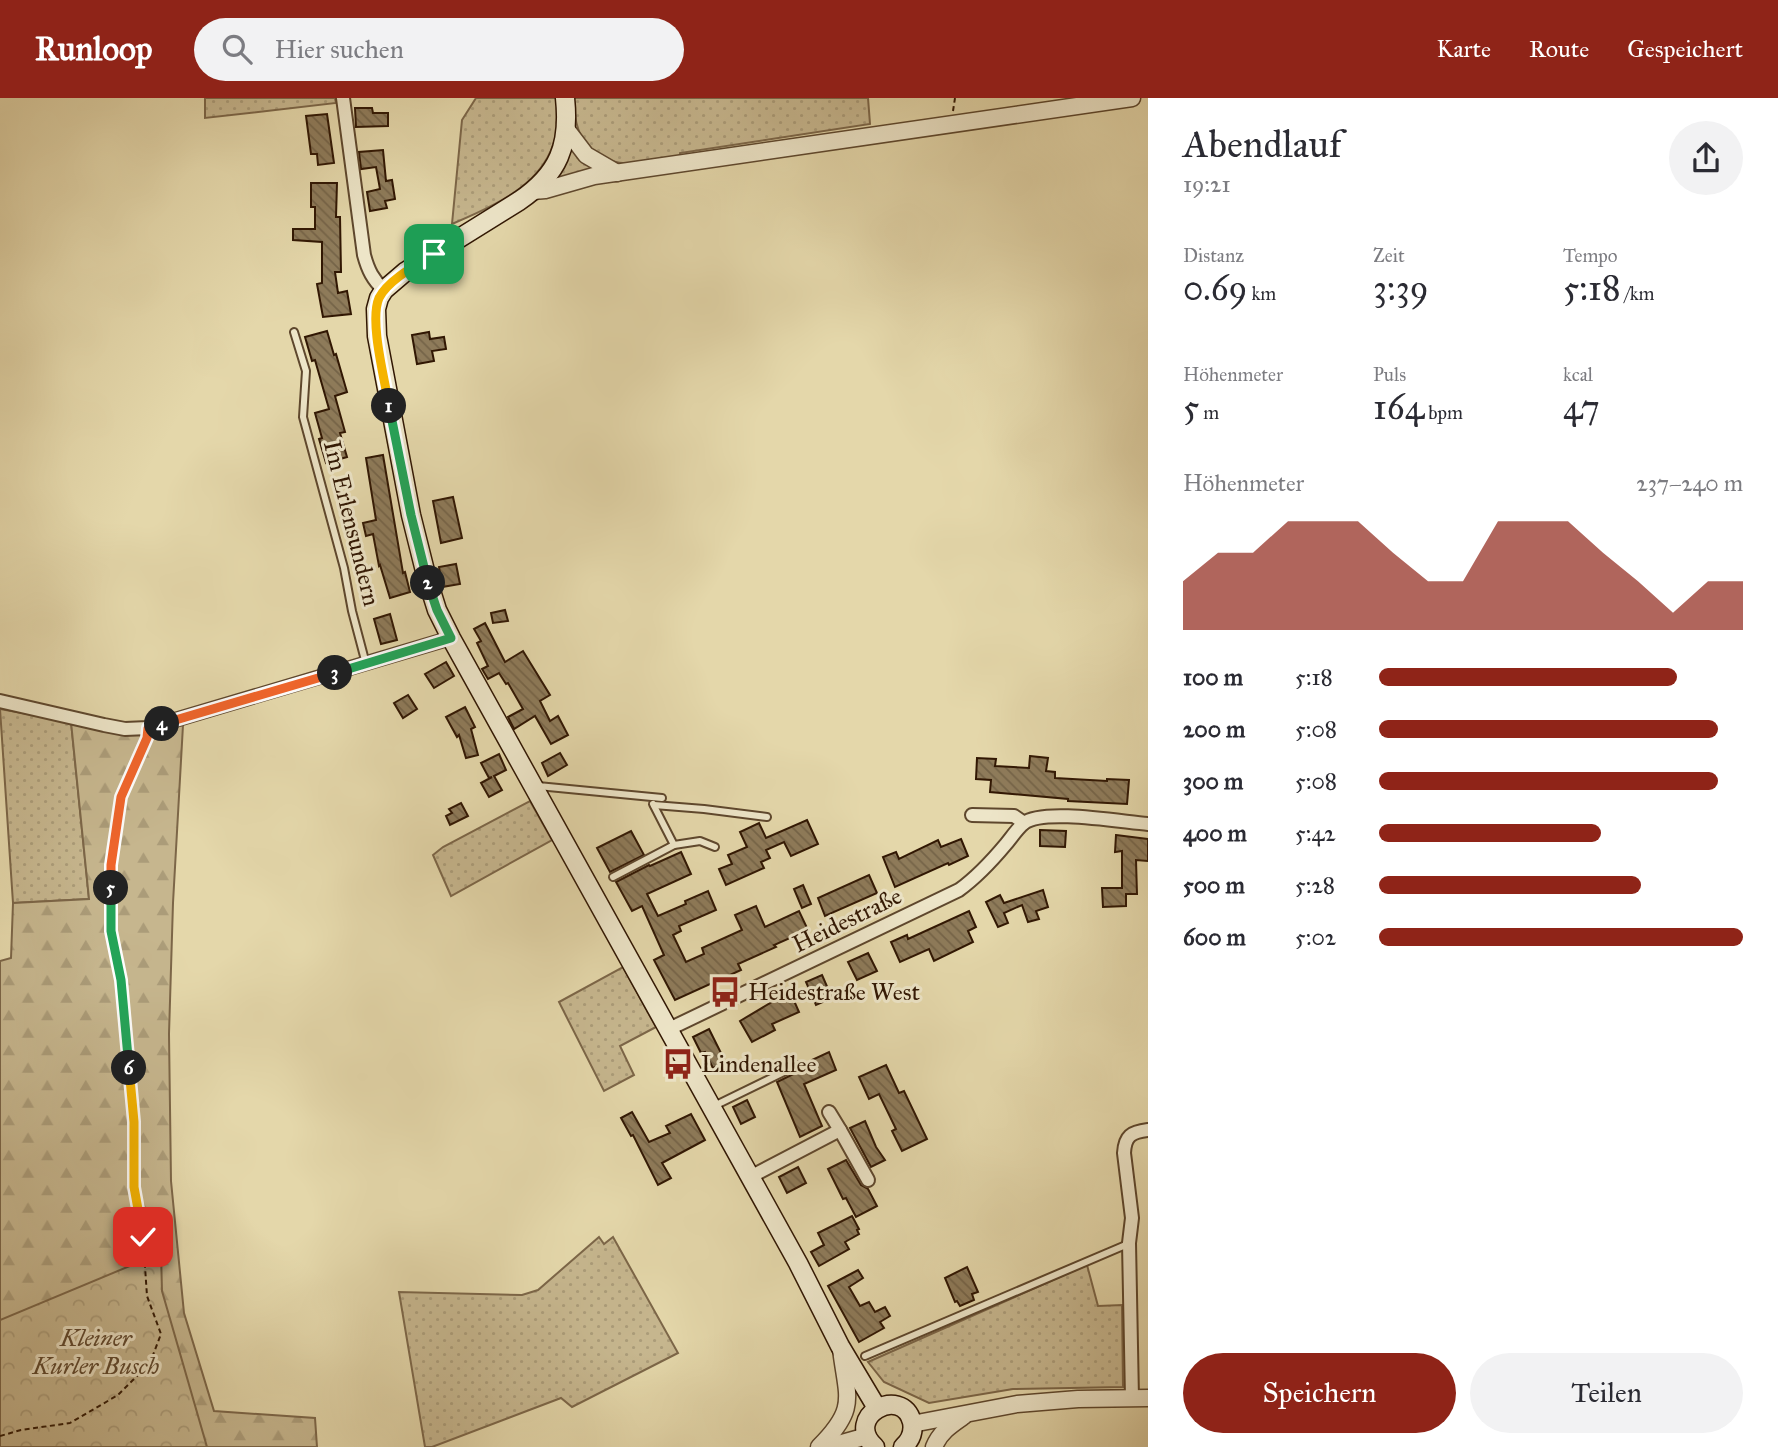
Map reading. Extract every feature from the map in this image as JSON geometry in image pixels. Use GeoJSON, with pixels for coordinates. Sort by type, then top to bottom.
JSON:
{"type":"FeatureCollection","features":[{"type":"Feature","properties":{"kind":"main road"},"geometry":{"type":"LineString","coordinates":[[565,98],[567,130],[562,151],[545,180],[533,191],[405,272],[384,290],[379,298],[376,309],[377,335],[417,539],[432,596],[451,638],[798,1263],[840,1346],[877,1408]]}},
{"type":"Feature","properties":{"kind":"main road"},"geometry":{"type":"LineString","coordinates":[[871,1441],[867,1420],[871,1414],[884,1406],[899,1407],[910,1417],[913,1431],[911,1439],[904,1447]]}},
{"type":"Feature","properties":{"kind":"street"},"geometry":{"type":"LineString","coordinates":[[343,98],[364,255],[373,280],[384,290]]}},
{"type":"Feature","properties":{"kind":"street"},"geometry":{"type":"LineString","coordinates":[[533,191],[594,176],[1128,98]]}},
{"type":"Feature","properties":{"kind":"street"},"geometry":{"type":"LineString","coordinates":[[567,130],[586,155],[617,173]]}},
{"type":"Feature","properties":{"kind":"street"},"geometry":{"type":"LineString","coordinates":[[0,701],[125,729],[148,728],[451,638]]}},
{"type":"Feature","properties":{"kind":"street"},"geometry":{"type":"LineString","coordinates":[[972,815],[1014,816],[1024,823],[1034,818],[1059,816],[1148,824]]}},
{"type":"Feature","properties":{"kind":"street","name":"Heidestraße"},"geometry":{"type":"LineString","coordinates":[[668,1029],[959,890],[986,868],[1024,823]]}},
{"type":"Feature","properties":{"kind":"street"},"geometry":{"type":"LineString","coordinates":[[829,1112],[868,1180]]}},
{"type":"Feature","properties":{"kind":"street"},"geometry":{"type":"LineString","coordinates":[[750,1177],[840,1130]]}},
{"type":"Feature","properties":{"kind":"street"},"geometry":{"type":"LineString","coordinates":[[912,1424],[1017,1404],[1140,1398],[1129,1243],[1132,1218],[1124,1153],[1129,1136],[1136,1131],[1148,1130]]}},
{"type":"Feature","properties":{"kind":"street"},"geometry":{"type":"LineString","coordinates":[[819,1447],[839,1424],[847,1407],[840,1346]]}},
{"type":"Feature","properties":{"kind":"street"},"geometry":{"type":"LineString","coordinates":[[934,1447],[947,1428],[969,1413]]}},
{"type":"Feature","properties":{"kind":"street"},"geometry":{"type":"LineString","coordinates":[[828,1447],[871,1441]]}},
{"type":"Feature","properties":{"kind":"lane","name":"Im Erlensundern"},"geometry":{"type":"LineString","coordinates":[[294,332],[306,371],[303,417],[344,568],[366,664]]}},
{"type":"Feature","properties":{"kind":"lane"},"geometry":{"type":"LineString","coordinates":[[532,785],[662,798]]}},
{"type":"Feature","properties":{"kind":"lane"},"geometry":{"type":"LineString","coordinates":[[649,796],[674,845]]}},
{"type":"Feature","properties":{"kind":"lane"},"geometry":{"type":"LineString","coordinates":[[654,805],[767,817]]}},
{"type":"Feature","properties":{"kind":"lane"},"geometry":{"type":"LineString","coordinates":[[613,877],[674,845],[700,841],[715,847]]}},
{"type":"Feature","properties":{"kind":"lane"},"geometry":{"type":"LineString","coordinates":[[711,1107],[798,1065]]}},
{"type":"Feature","properties":{"kind":"lane"},"geometry":{"type":"LineString","coordinates":[[865,1356],[1129,1243]]}},
{"type":"Feature","properties":{"kind":"path"},"geometry":{"type":"LineString","coordinates":[[0,1436],[70,1423],[118,1395],[150,1363],[161,1334],[147,1296],[143,1237],[134,1187],[134,1122],[121,980],[111,931],[111,865],[121,797],[147,738],[148,728]]}},
{"type":"Feature","properties":{"kind":"green space"},"geometry":{"type":"Polygon","coordinates":[[[205,98],[335,98],[336,103],[205,118],[205,98]]]}},
{"type":"Feature","properties":{"kind":"green space"},"geometry":{"type":"Polygon","coordinates":[[[476,98],[557,98],[558,124],[553,145],[544,164],[530,179],[495,204],[452,224],[462,120],[476,98]]]}},
{"type":"Feature","properties":{"kind":"green space"},"geometry":{"type":"Polygon","coordinates":[[[572,98],[868,98],[870,124],[680,153],[680,159],[625,163],[599,156],[589,148],[577,127],[572,98]]]}},
{"type":"Feature","properties":{"kind":"green space"},"geometry":{"type":"Polygon","coordinates":[[[570,147],[595,170],[552,182],[570,147]]]}},
{"type":"Feature","properties":{"kind":"green space"},"geometry":{"type":"Polygon","coordinates":[[[0,709],[71,722],[89,899],[13,903],[0,709]]]}},
{"type":"Feature","properties":{"kind":"green space","name":"Kleiner Kurler Busch"},"geometry":{"type":"Polygon","coordinates":[[[71,722],[150,733],[183,725],[169,1034],[171,1181],[184,1313],[214,1411],[315,1418],[317,1447],[0,1447],[0,961],[11,958],[13,903],[89,899],[71,722]]]}},
{"type":"Feature","properties":{"kind":"green space"},"geometry":{"type":"Polygon","coordinates":[[[530,801],[552,840],[451,896],[433,855],[443,847],[530,801]]]}},
{"type":"Feature","properties":{"kind":"green space"},"geometry":{"type":"Polygon","coordinates":[[[623,967],[656,1027],[620,1046],[634,1075],[604,1091],[559,1002],[623,967]]]}},
{"type":"Feature","properties":{"kind":"green space"},"geometry":{"type":"Polygon","coordinates":[[[599,1237],[604,1244],[613,1237],[678,1353],[572,1407],[561,1398],[432,1447],[425,1447],[399,1292],[522,1295],[538,1290],[599,1237]]]}},
{"type":"Feature","properties":{"kind":"green space"},"geometry":{"type":"Polygon","coordinates":[[[161,1253],[162,1291],[207,1447],[0,1447],[0,1320],[161,1253]]]}},
{"type":"Feature","properties":{"kind":"green space"},"geometry":{"type":"Polygon","coordinates":[[[1087,1265],[1098,1306],[1122,1305],[1123,1387],[1013,1389],[929,1403],[884,1382],[868,1362],[1087,1265]]]}},
{"type":"Feature","properties":{"kind":"building"},"geometry":{"type":"Polygon","coordinates":[[[355,108],[372,108],[373,113],[388,113],[388,126],[356,127],[355,108]]]}},
{"type":"Feature","properties":{"kind":"building"},"geometry":{"type":"Polygon","coordinates":[[[327,114],[334,163],[318,165],[317,154],[311,154],[306,116],[327,114]]]}},
{"type":"Feature","properties":{"kind":"building"},"geometry":{"type":"Polygon","coordinates":[[[383,150],[386,181],[392,180],[395,199],[385,201],[387,208],[370,211],[367,192],[380,189],[376,167],[361,169],[359,152],[383,150]]]}},
{"type":"Feature","properties":{"kind":"building"},"geometry":{"type":"Polygon","coordinates":[[[311,183],[337,183],[336,217],[340,217],[341,272],[335,272],[338,293],[347,291],[351,314],[323,317],[317,284],[322,283],[322,242],[293,240],[293,229],[315,229],[311,183]]]}},
{"type":"Feature","properties":{"kind":"building"},"geometry":{"type":"Polygon","coordinates":[[[327,331],[347,392],[335,396],[345,432],[340,433],[347,457],[326,463],[315,413],[329,409],[315,360],[312,361],[305,337],[327,331]]]}},
{"type":"Feature","properties":{"kind":"building"},"geometry":{"type":"Polygon","coordinates":[[[429,332],[430,339],[444,337],[446,349],[432,351],[434,361],[417,364],[412,335],[429,332]]]}},
{"type":"Feature","properties":{"kind":"building"},"geometry":{"type":"Polygon","coordinates":[[[383,455],[403,573],[405,572],[410,592],[390,598],[379,566],[373,534],[366,536],[363,523],[376,520],[366,458],[383,455]]]}},
{"type":"Feature","properties":{"kind":"building"},"geometry":{"type":"Polygon","coordinates":[[[453,497],[462,538],[441,543],[433,501],[453,497]]]}},
{"type":"Feature","properties":{"kind":"building"},"geometry":{"type":"Polygon","coordinates":[[[456,564],[460,584],[442,587],[439,567],[456,564]]]}},
{"type":"Feature","properties":{"kind":"building"},"geometry":{"type":"Polygon","coordinates":[[[505,610],[508,621],[493,623],[491,613],[505,610]]]}},
{"type":"Feature","properties":{"kind":"building"},"geometry":{"type":"Polygon","coordinates":[[[390,614],[397,640],[381,644],[374,619],[390,614]]]}},
{"type":"Feature","properties":{"kind":"building"},"geometry":{"type":"Polygon","coordinates":[[[485,623],[505,662],[523,651],[550,695],[540,701],[550,721],[558,716],[568,735],[551,744],[535,716],[514,729],[508,717],[523,709],[499,673],[488,679],[482,669],[488,666],[477,643],[481,641],[474,629],[485,623]]]}},
{"type":"Feature","properties":{"kind":"building"},"geometry":{"type":"Polygon","coordinates":[[[446,662],[454,676],[434,688],[425,674],[446,662]]]}},
{"type":"Feature","properties":{"kind":"building"},"geometry":{"type":"Polygon","coordinates":[[[408,695],[417,709],[403,718],[394,703],[408,695]]]}},
{"type":"Feature","properties":{"kind":"building"},"geometry":{"type":"Polygon","coordinates":[[[465,707],[475,727],[471,729],[478,755],[466,758],[459,735],[457,737],[446,717],[465,707]]]}},
{"type":"Feature","properties":{"kind":"building"},"geometry":{"type":"Polygon","coordinates":[[[560,753],[567,765],[548,776],[542,763],[560,753]]]}},
{"type":"Feature","properties":{"kind":"building"},"geometry":{"type":"Polygon","coordinates":[[[499,754],[506,770],[494,776],[502,790],[489,797],[481,783],[492,777],[489,778],[481,763],[499,754]]]}},
{"type":"Feature","properties":{"kind":"building"},"geometry":{"type":"Polygon","coordinates":[[[1030,756],[1048,758],[1046,771],[1055,772],[1055,778],[1129,780],[1127,804],[1068,801],[990,792],[991,780],[976,779],[977,758],[996,759],[995,766],[1029,768],[1030,756]]]}},
{"type":"Feature","properties":{"kind":"building"},"geometry":{"type":"Polygon","coordinates":[[[461,803],[468,816],[450,825],[446,816],[452,813],[449,809],[461,803]]]}},
{"type":"Feature","properties":{"kind":"building"},"geometry":{"type":"Polygon","coordinates":[[[807,820],[818,844],[791,856],[784,842],[766,850],[770,858],[761,862],[764,868],[726,885],[719,869],[732,864],[728,855],[747,847],[740,832],[759,823],[766,838],[807,820]]]}},
{"type":"Feature","properties":{"kind":"building"},"geometry":{"type":"Polygon","coordinates":[[[1040,830],[1066,831],[1065,847],[1040,846],[1040,830]]]}},
{"type":"Feature","properties":{"kind":"building"},"geometry":{"type":"Polygon","coordinates":[[[631,831],[644,855],[610,872],[597,848],[631,831]]]}},
{"type":"Feature","properties":{"kind":"building"},"geometry":{"type":"Polygon","coordinates":[[[1116,835],[1148,839],[1148,861],[1136,860],[1137,894],[1126,894],[1126,906],[1103,907],[1102,888],[1122,888],[1122,851],[1115,852],[1116,835]]]}},
{"type":"Feature","properties":{"kind":"building"},"geometry":{"type":"Polygon","coordinates":[[[961,839],[968,856],[895,887],[883,857],[896,852],[899,859],[938,840],[941,847],[961,839]]]}},
{"type":"Feature","properties":{"kind":"building"},"geometry":{"type":"Polygon","coordinates":[[[681,852],[691,874],[647,894],[658,916],[708,891],[716,910],[679,926],[681,931],[673,935],[686,962],[704,954],[702,948],[742,930],[735,915],[756,906],[765,927],[799,911],[808,930],[738,964],[741,970],[675,1000],[654,960],[664,955],[642,906],[632,911],[616,882],[681,852]]]}},
{"type":"Feature","properties":{"kind":"building"},"geometry":{"type":"Polygon","coordinates":[[[869,875],[877,893],[825,916],[818,898],[869,875]]]}},
{"type":"Feature","properties":{"kind":"building"},"geometry":{"type":"Polygon","coordinates":[[[803,885],[811,904],[802,908],[794,889],[803,885]]]}},
{"type":"Feature","properties":{"kind":"building"},"geometry":{"type":"Polygon","coordinates":[[[1043,890],[1048,907],[1036,911],[1039,919],[1028,922],[1022,905],[1004,913],[1008,923],[998,927],[986,902],[1000,895],[1004,903],[1043,890]]]}},
{"type":"Feature","properties":{"kind":"building"},"geometry":{"type":"Polygon","coordinates":[[[969,911],[976,927],[968,931],[973,942],[934,961],[929,949],[900,962],[891,942],[907,935],[908,939],[969,911]]]}},
{"type":"Feature","properties":{"kind":"building"},"geometry":{"type":"Polygon","coordinates":[[[868,953],[877,971],[857,980],[848,962],[868,953]]]}},
{"type":"Feature","properties":{"kind":"building"},"geometry":{"type":"Polygon","coordinates":[[[822,975],[832,998],[816,1005],[806,982],[822,975]]]}},
{"type":"Feature","properties":{"kind":"building"},"geometry":{"type":"Polygon","coordinates":[[[791,994],[799,1012],[772,1024],[775,1030],[752,1042],[740,1021],[791,994]]]}},
{"type":"Feature","properties":{"kind":"building"},"geometry":{"type":"Polygon","coordinates":[[[709,1029],[725,1061],[713,1068],[693,1037],[709,1029]]]}},
{"type":"Feature","properties":{"kind":"building"},"geometry":{"type":"Polygon","coordinates":[[[829,1052],[836,1070],[804,1084],[822,1126],[800,1137],[777,1082],[814,1064],[812,1060],[829,1052]]]}},
{"type":"Feature","properties":{"kind":"building"},"geometry":{"type":"Polygon","coordinates":[[[886,1065],[899,1093],[904,1091],[927,1139],[902,1151],[892,1131],[896,1129],[879,1094],[869,1099],[859,1077],[886,1065]]]}},
{"type":"Feature","properties":{"kind":"building"},"geometry":{"type":"Polygon","coordinates":[[[747,1100],[755,1117],[741,1124],[733,1107],[747,1100]]]}},
{"type":"Feature","properties":{"kind":"building"},"geometry":{"type":"Polygon","coordinates":[[[632,1112],[649,1142],[670,1133],[666,1126],[691,1114],[705,1140],[662,1163],[671,1178],[658,1185],[633,1135],[631,1136],[621,1118],[632,1112]]]}},
{"type":"Feature","properties":{"kind":"building"},"geometry":{"type":"Polygon","coordinates":[[[865,1121],[885,1160],[871,1167],[850,1128],[865,1121]]]}},
{"type":"Feature","properties":{"kind":"building"},"geometry":{"type":"Polygon","coordinates":[[[846,1160],[877,1206],[856,1217],[846,1198],[843,1199],[828,1169],[846,1160]]]}},
{"type":"Feature","properties":{"kind":"building"},"geometry":{"type":"Polygon","coordinates":[[[798,1167],[806,1183],[787,1193],[779,1177],[798,1167]]]}},
{"type":"Feature","properties":{"kind":"building"},"geometry":{"type":"Polygon","coordinates":[[[852,1216],[859,1234],[845,1242],[849,1249],[819,1266],[811,1252],[824,1245],[818,1233],[852,1216]]]}},
{"type":"Feature","properties":{"kind":"building"},"geometry":{"type":"Polygon","coordinates":[[[967,1267],[978,1292],[972,1294],[974,1300],[960,1306],[955,1302],[945,1278],[967,1267]]]}},
{"type":"Feature","properties":{"kind":"building"},"geometry":{"type":"Polygon","coordinates":[[[858,1270],[863,1278],[849,1287],[860,1306],[869,1302],[875,1312],[885,1307],[890,1316],[880,1322],[884,1328],[859,1342],[828,1286],[858,1270]]]}},
{"type":"Feature","properties":{"kind":"place","name":"Heidestraße West"},"geometry":{"type":"Point","coordinates":[725,992]}},
{"type":"Feature","properties":{"kind":"place","name":"Lindenallee"},"geometry":{"type":"Point","coordinates":[678,1064]}},
{"type":"Feature","properties":{"kind":"route"},"geometry":{"type":"LineString","coordinates":[[143,1237],[134,1187],[134,1122],[121,980],[111,931],[111,865],[121,797],[147,738],[148,728],[451,638],[432,596],[411,515],[376,321],[376,309],[384,290],[405,272],[434,254]]}}]}
